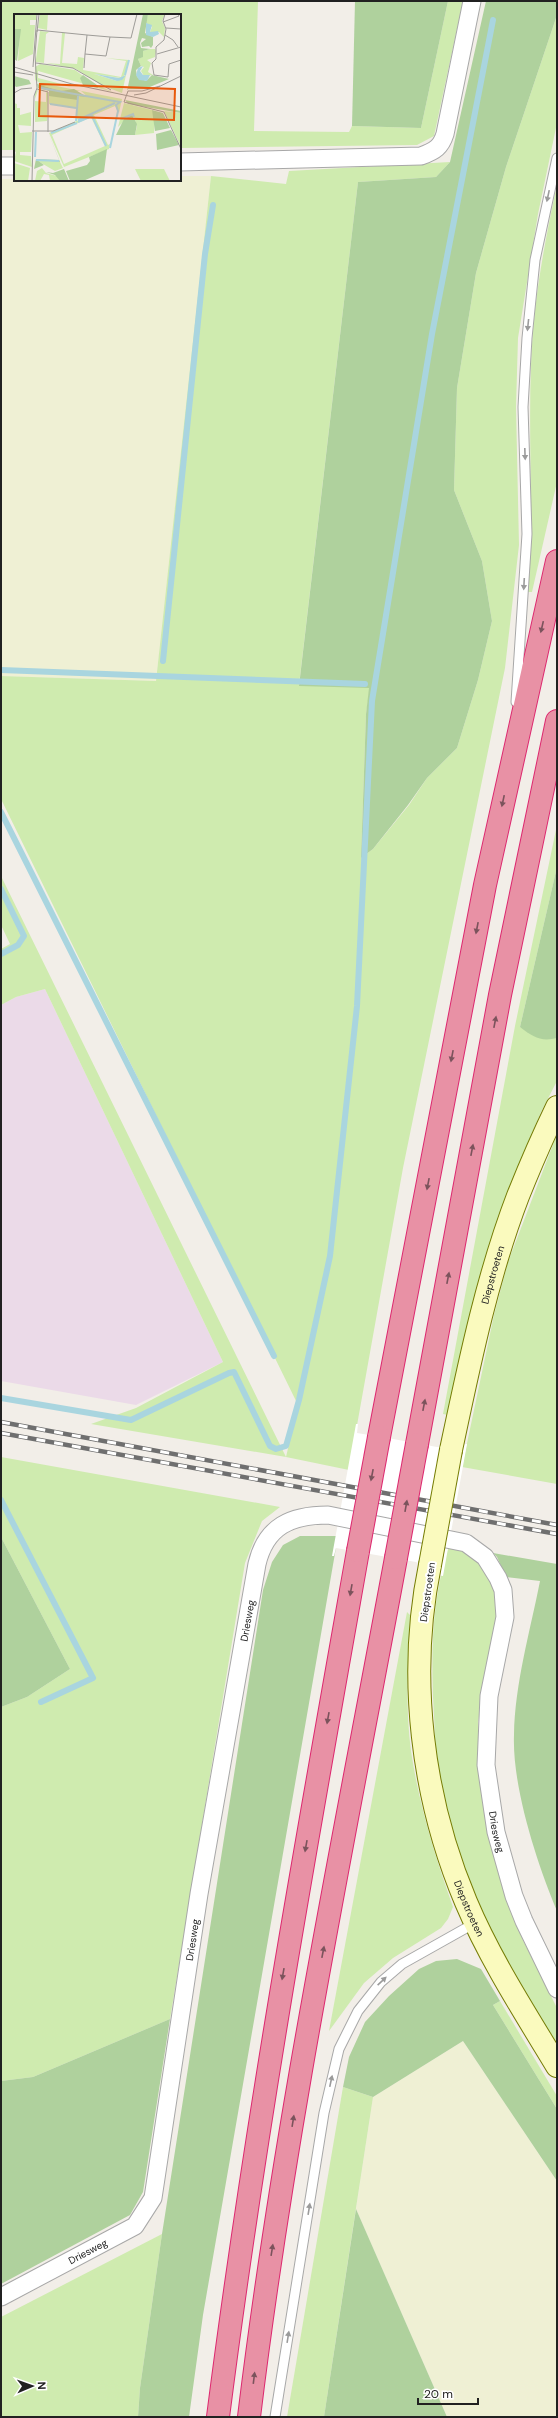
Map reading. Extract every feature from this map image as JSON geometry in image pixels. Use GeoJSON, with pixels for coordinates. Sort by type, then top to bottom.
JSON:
{"type":"FeatureCollection","features":[{"type":"Feature","properties":{"kind":"highway"},"geometry":{"type":"LineString","coordinates":[[218,2417],[276,2012],[358,1551],[485,885],[557,561]]}},
{"type":"Feature","properties":{"kind":"highway"},"geometry":{"type":"LineString","coordinates":[[249,2417],[262,2316],[308,2030],[500,995],[557,720]]}},
{"type":"Feature","properties":{"kind":"street"},"geometry":{"type":"LineString","coordinates":[[181,162],[421,156],[432,152],[442,145],[445,134],[472,1]]}},
{"type":"Feature","properties":{"kind":"street"},"geometry":{"type":"LineString","coordinates":[[1,166],[14,166]]}},
{"type":"Feature","properties":{"kind":"street","name":"Diepstroeten"},"geometry":{"type":"LineString","coordinates":[[557,1107],[518,1196],[470,1357],[426,1587],[421,1636],[421,1708],[424,1741],[438,1824],[453,1868],[475,1923],[557,2066]]}},
{"type":"Feature","properties":{"kind":"street","name":"Driesweg"},"geometry":{"type":"LineString","coordinates":[[1,2297],[135,2226],[153,2198],[199,1894],[257,1564],[260,1550],[276,1527],[312,1515],[328,1515],[466,1543],[486,1557],[493,1568],[503,1590],[505,1617],[489,1696],[486,1744],[486,1765],[496,1832],[524,1921],[557,1990]]}},
{"type":"Feature","properties":{"kind":"lane"},"geometry":{"type":"LineString","coordinates":[[511,763],[527,534],[523,407],[526,338],[535,260],[557,158]]}},
{"type":"Feature","properties":{"kind":"lane"},"geometry":{"type":"LineString","coordinates":[[275,2417],[324,2113],[339,2049],[358,2011],[381,1982],[402,1964],[475,1923]]}},
{"type":"Feature","properties":{"kind":"shaded area"},"geometry":{"type":"Polygon","coordinates":[[[45,989],[223,1362],[136,1405],[1,1381],[1,1005],[16,997],[45,989]]]}},
{"type":"Feature","properties":{"kind":"green space"},"geometry":{"type":"Polygon","coordinates":[[[1,1],[258,1],[254,131],[349,132],[352,126],[421,128],[448,1],[463,1],[434,136],[417,145],[181,148],[181,14],[14,14],[14,150],[1,150],[1,1]]]}},
{"type":"Feature","properties":{"kind":"green space"},"geometry":{"type":"Polygon","coordinates":[[[355,1],[448,1],[421,128],[352,126],[355,1]]]}},
{"type":"Feature","properties":{"kind":"green space"},"geometry":{"type":"Polygon","coordinates":[[[486,1],[557,1],[557,15],[506,167],[476,273],[457,388],[454,490],[482,561],[492,621],[478,680],[457,748],[427,778],[408,805],[373,849],[361,858],[366,714],[369,688],[299,686],[358,182],[436,177],[450,162],[486,1]]]}},
{"type":"Feature","properties":{"kind":"green space"},"geometry":{"type":"Polygon","coordinates":[[[557,15],[557,123],[538,214],[518,338],[516,407],[519,545],[505,668],[403,1168],[349,1470],[286,1457],[298,1405],[1,799],[1,676],[156,681],[211,176],[286,184],[289,171],[450,162],[436,177],[358,182],[299,685],[370,687],[366,714],[361,858],[373,849],[409,805],[427,778],[457,748],[478,680],[492,621],[482,561],[454,490],[457,388],[476,273],[506,167],[557,15]]]}},
{"type":"Feature","properties":{"kind":"green space"},"geometry":{"type":"Polygon","coordinates":[[[181,176],[211,176],[156,681],[1,676],[1,179],[14,179],[14,181],[181,181],[181,176]]]}},
{"type":"Feature","properties":{"kind":"green space"},"geometry":{"type":"Polygon","coordinates":[[[557,185],[557,482],[532,592],[528,592],[531,535],[530,393],[532,342],[540,274],[557,185]]]}},
{"type":"Feature","properties":{"kind":"green space"},"geometry":{"type":"Polygon","coordinates":[[[557,825],[557,867],[520,1027],[557,1038],[557,1081],[541,1112],[521,1159],[472,1312],[448,1415],[443,1414],[515,1026],[557,825]]]}},
{"type":"Feature","properties":{"kind":"green space"},"geometry":{"type":"Polygon","coordinates":[[[557,867],[557,1038],[542,1039],[529,1034],[520,1027],[557,867]]]}},
{"type":"Feature","properties":{"kind":"green space"},"geometry":{"type":"Polygon","coordinates":[[[1,876],[286,1457],[91,1424],[136,1408],[223,1362],[45,989],[16,997],[1,1005],[1,949],[10,944],[1,925],[1,876]]]}},
{"type":"Feature","properties":{"kind":"green space"},"geometry":{"type":"Polygon","coordinates":[[[557,1134],[557,1484],[462,1467],[494,1315],[508,1262],[557,1134]]]}},
{"type":"Feature","properties":{"kind":"green space"},"geometry":{"type":"Polygon","coordinates":[[[1,1457],[280,1507],[262,1521],[245,1563],[170,2019],[33,2077],[1,2081],[1,1707],[27,1697],[70,1669],[1,1537],[1,1457]]]}},
{"type":"Feature","properties":{"kind":"green space"},"geometry":{"type":"Polygon","coordinates":[[[300,1536],[338,1536],[203,2315],[189,2417],[138,2417],[140,2388],[162,2234],[263,1590],[272,1562],[283,1545],[300,1536]]]}},
{"type":"Feature","properties":{"kind":"green space"},"geometry":{"type":"Polygon","coordinates":[[[1,1537],[70,1669],[27,1697],[1,1707],[1,1537]]]}},
{"type":"Feature","properties":{"kind":"green space"},"geometry":{"type":"Polygon","coordinates":[[[449,1544],[465,1549],[483,1566],[496,1592],[497,1617],[478,1722],[480,1774],[492,1847],[501,1882],[523,1940],[557,2008],[557,2044],[521,1984],[487,1922],[460,1858],[449,1824],[441,1790],[435,1732],[432,1657],[436,1601],[449,1544]]]}},
{"type":"Feature","properties":{"kind":"green space"},"geometry":{"type":"Polygon","coordinates":[[[493,1553],[557,1564],[557,1911],[549,1892],[527,1824],[521,1801],[514,1756],[517,1696],[540,1581],[506,1577],[497,1557],[493,1553]]]}},
{"type":"Feature","properties":{"kind":"green space"},"geometry":{"type":"Polygon","coordinates":[[[407,1612],[410,1615],[408,1717],[414,1771],[428,1830],[453,1907],[448,1919],[441,1928],[393,1958],[364,1983],[329,2031],[407,1612]]]}},
{"type":"Feature","properties":{"kind":"green space"},"geometry":{"type":"Polygon","coordinates":[[[457,1959],[481,1969],[500,2001],[493,2005],[557,2109],[557,2181],[463,2041],[373,2097],[343,2087],[349,2057],[365,2022],[389,1996],[419,1969],[436,1961],[457,1959]]]}},
{"type":"Feature","properties":{"kind":"green space"},"geometry":{"type":"Polygon","coordinates":[[[500,2001],[557,2096],[557,2109],[493,2005],[500,2001]]]}},
{"type":"Feature","properties":{"kind":"green space"},"geometry":{"type":"Polygon","coordinates":[[[170,2019],[143,2192],[130,2215],[1,2284],[1,2081],[33,2077],[170,2019]]]}},
{"type":"Feature","properties":{"kind":"green space"},"geometry":{"type":"Polygon","coordinates":[[[463,2041],[557,2181],[557,2417],[447,2417],[356,2209],[373,2097],[463,2041]]]}},
{"type":"Feature","properties":{"kind":"green space"},"geometry":{"type":"Polygon","coordinates":[[[343,2087],[373,2097],[324,2417],[287,2417],[343,2087]]]}},
{"type":"Feature","properties":{"kind":"green space"},"geometry":{"type":"Polygon","coordinates":[[[356,2209],[447,2417],[324,2417],[356,2209]]]}},
{"type":"Feature","properties":{"kind":"green space"},"geometry":{"type":"Polygon","coordinates":[[[162,2234],[140,2388],[138,2417],[1,2417],[1,2317],[162,2234]]]}},
{"type":"Feature","properties":{"kind":"pier"},"geometry":{"type":"Polygon","coordinates":[[[356,1424],[358,1424],[357,1433],[437,1447],[467,1444],[443,1576],[437,1575],[416,1562],[336,1548],[334,1556],[332,1556],[356,1424]]]}},
{"type":"Feature","properties":{"kind":"waterway"},"geometry":{"type":"LineString","coordinates":[[1,1398],[131,1420],[229,1373],[234,1372],[270,1446],[276,1449],[286,1446],[299,1400],[330,1256],[357,1006],[372,701],[432,334],[493,20]]}},
{"type":"Feature","properties":{"kind":"waterway"},"geometry":{"type":"LineString","coordinates":[[163,661],[205,254],[213,205]]}},
{"type":"Feature","properties":{"kind":"waterway"},"geometry":{"type":"LineString","coordinates":[[1,670],[365,684]]}},
{"type":"Feature","properties":{"kind":"waterway"},"geometry":{"type":"LineString","coordinates":[[1,812],[274,1356]]}},
{"type":"Feature","properties":{"kind":"waterway"},"geometry":{"type":"LineString","coordinates":[[1,889],[24,936],[18,945],[1,954]]}},
{"type":"Feature","properties":{"kind":"waterway"},"geometry":{"type":"LineString","coordinates":[[1,1500],[93,1678],[41,1702]]}},
{"type":"Feature","properties":{"kind":"railway"},"geometry":{"type":"LineString","coordinates":[[1,1422],[557,1525]]}},
{"type":"Feature","properties":{"kind":"railway"},"geometry":{"type":"LineString","coordinates":[[1,1433],[557,1534]]}}]}
